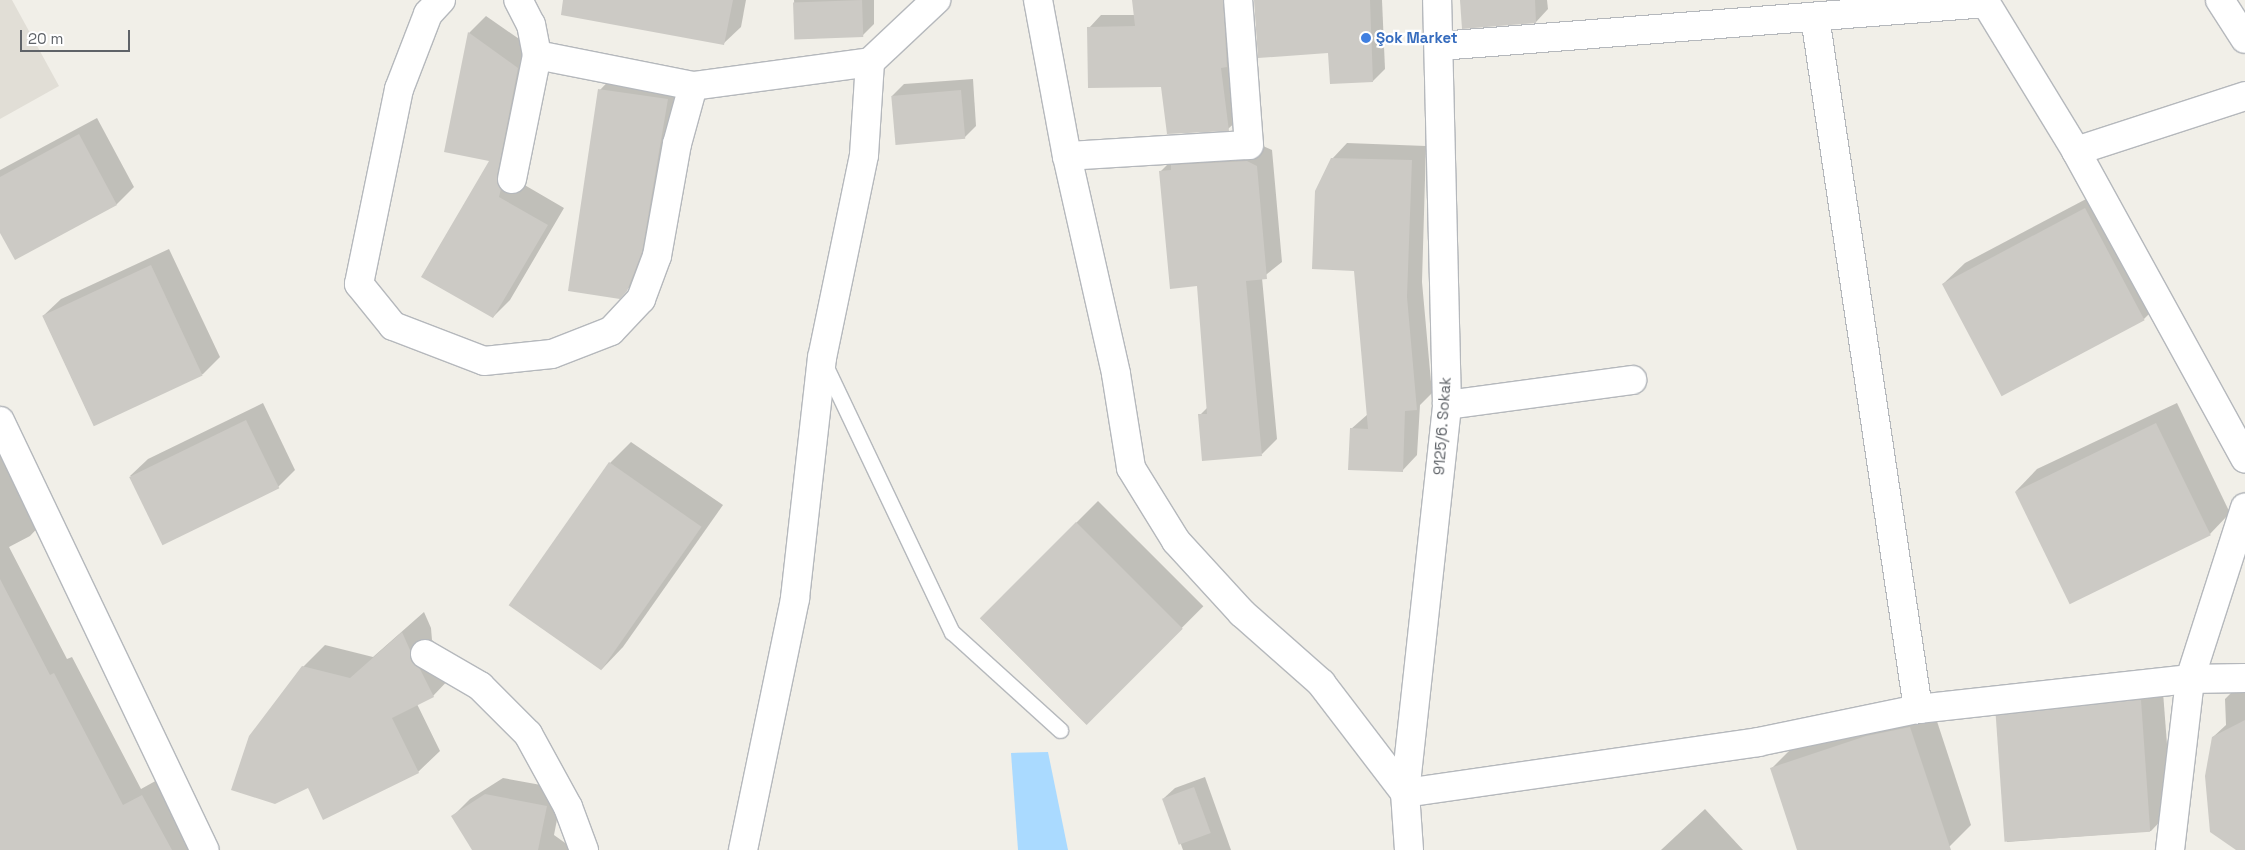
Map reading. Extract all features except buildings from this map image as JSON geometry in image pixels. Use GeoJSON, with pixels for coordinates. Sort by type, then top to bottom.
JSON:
{"type":"FeatureCollection","features":[{"type":"Feature","properties":{"kind":"street"},"geometry":{"type":"LineString","coordinates":[[441,0],[428,14],[399,89],[360,284],[393,326],[484,361],[552,354],[611,331],[641,299],[657,256],[677,144],[693,86]]}},
{"type":"Feature","properties":{"kind":"street"},"geometry":{"type":"LineString","coordinates":[[512,179],[537,55],[531,25],[518,0]]}},
{"type":"Feature","properties":{"kind":"street"},"geometry":{"type":"LineString","coordinates":[[537,55],[693,86],[870,62],[936,0]]}},
{"type":"Feature","properties":{"kind":"street"},"geometry":{"type":"LineString","coordinates":[[1038,0],[1067,156],[1116,374],[1131,468],[1176,541],[1242,613],[1322,683],[1405,793],[1758,742],[1918,709],[2190,679],[2245,678]]}},
{"type":"Feature","properties":{"kind":"street"},"geometry":{"type":"LineString","coordinates":[[1067,156],[1249,145],[1238,0]]}},
{"type":"Feature","properties":{"kind":"street","name":"9125/6. Sokak"},"geometry":{"type":"LineString","coordinates":[[1409,850],[1405,793],[1447,405],[1440,46],[1437,0]]}},
{"type":"Feature","properties":{"kind":"street"},"geometry":{"type":"LineString","coordinates":[[2220,0],[2245,38]]}},
{"type":"Feature","properties":{"kind":"street"},"geometry":{"type":"LineString","coordinates":[[1440,46],[1985,2],[2076,151],[2245,459]]}},
{"type":"Feature","properties":{"kind":"street"},"geometry":{"type":"LineString","coordinates":[[1816,17],[1918,709]]}},
{"type":"Feature","properties":{"kind":"street"},"geometry":{"type":"LineString","coordinates":[[743,850],[795,598],[822,358],[864,156],[870,62]]}},
{"type":"Feature","properties":{"kind":"street"},"geometry":{"type":"LineString","coordinates":[[2076,151],[2245,96]]}},
{"type":"Feature","properties":{"kind":"street"},"geometry":{"type":"LineString","coordinates":[[1447,405],[1632,380]]}},
{"type":"Feature","properties":{"kind":"street"},"geometry":{"type":"LineString","coordinates":[[0,421],[205,850]]}},
{"type":"Feature","properties":{"kind":"street"},"geometry":{"type":"LineString","coordinates":[[2170,850],[2190,679],[2245,508]]}},
{"type":"Feature","properties":{"kind":"street"},"geometry":{"type":"LineString","coordinates":[[425,654],[480,686],[528,734],[568,807],[584,850]]}},
{"type":"Feature","properties":{"kind":"lane"},"geometry":{"type":"LineString","coordinates":[[822,358],[952,632],[1060,730]]}},
{"type":"Feature","properties":{"kind":"shaded area"},"geometry":{"type":"Polygon","coordinates":[[[0,0],[12,0],[59,86],[0,119],[0,0]]]}},
{"type":"Feature","properties":{"kind":"water"},"geometry":{"type":"Polygon","coordinates":[[[1048,752],[1068,850],[1018,850],[1011,753],[1048,752]]]}},
{"type":"Feature","properties":{"kind":"place","name":"Şok Market"},"geometry":{"type":"Point","coordinates":[1366,38]}}]}
